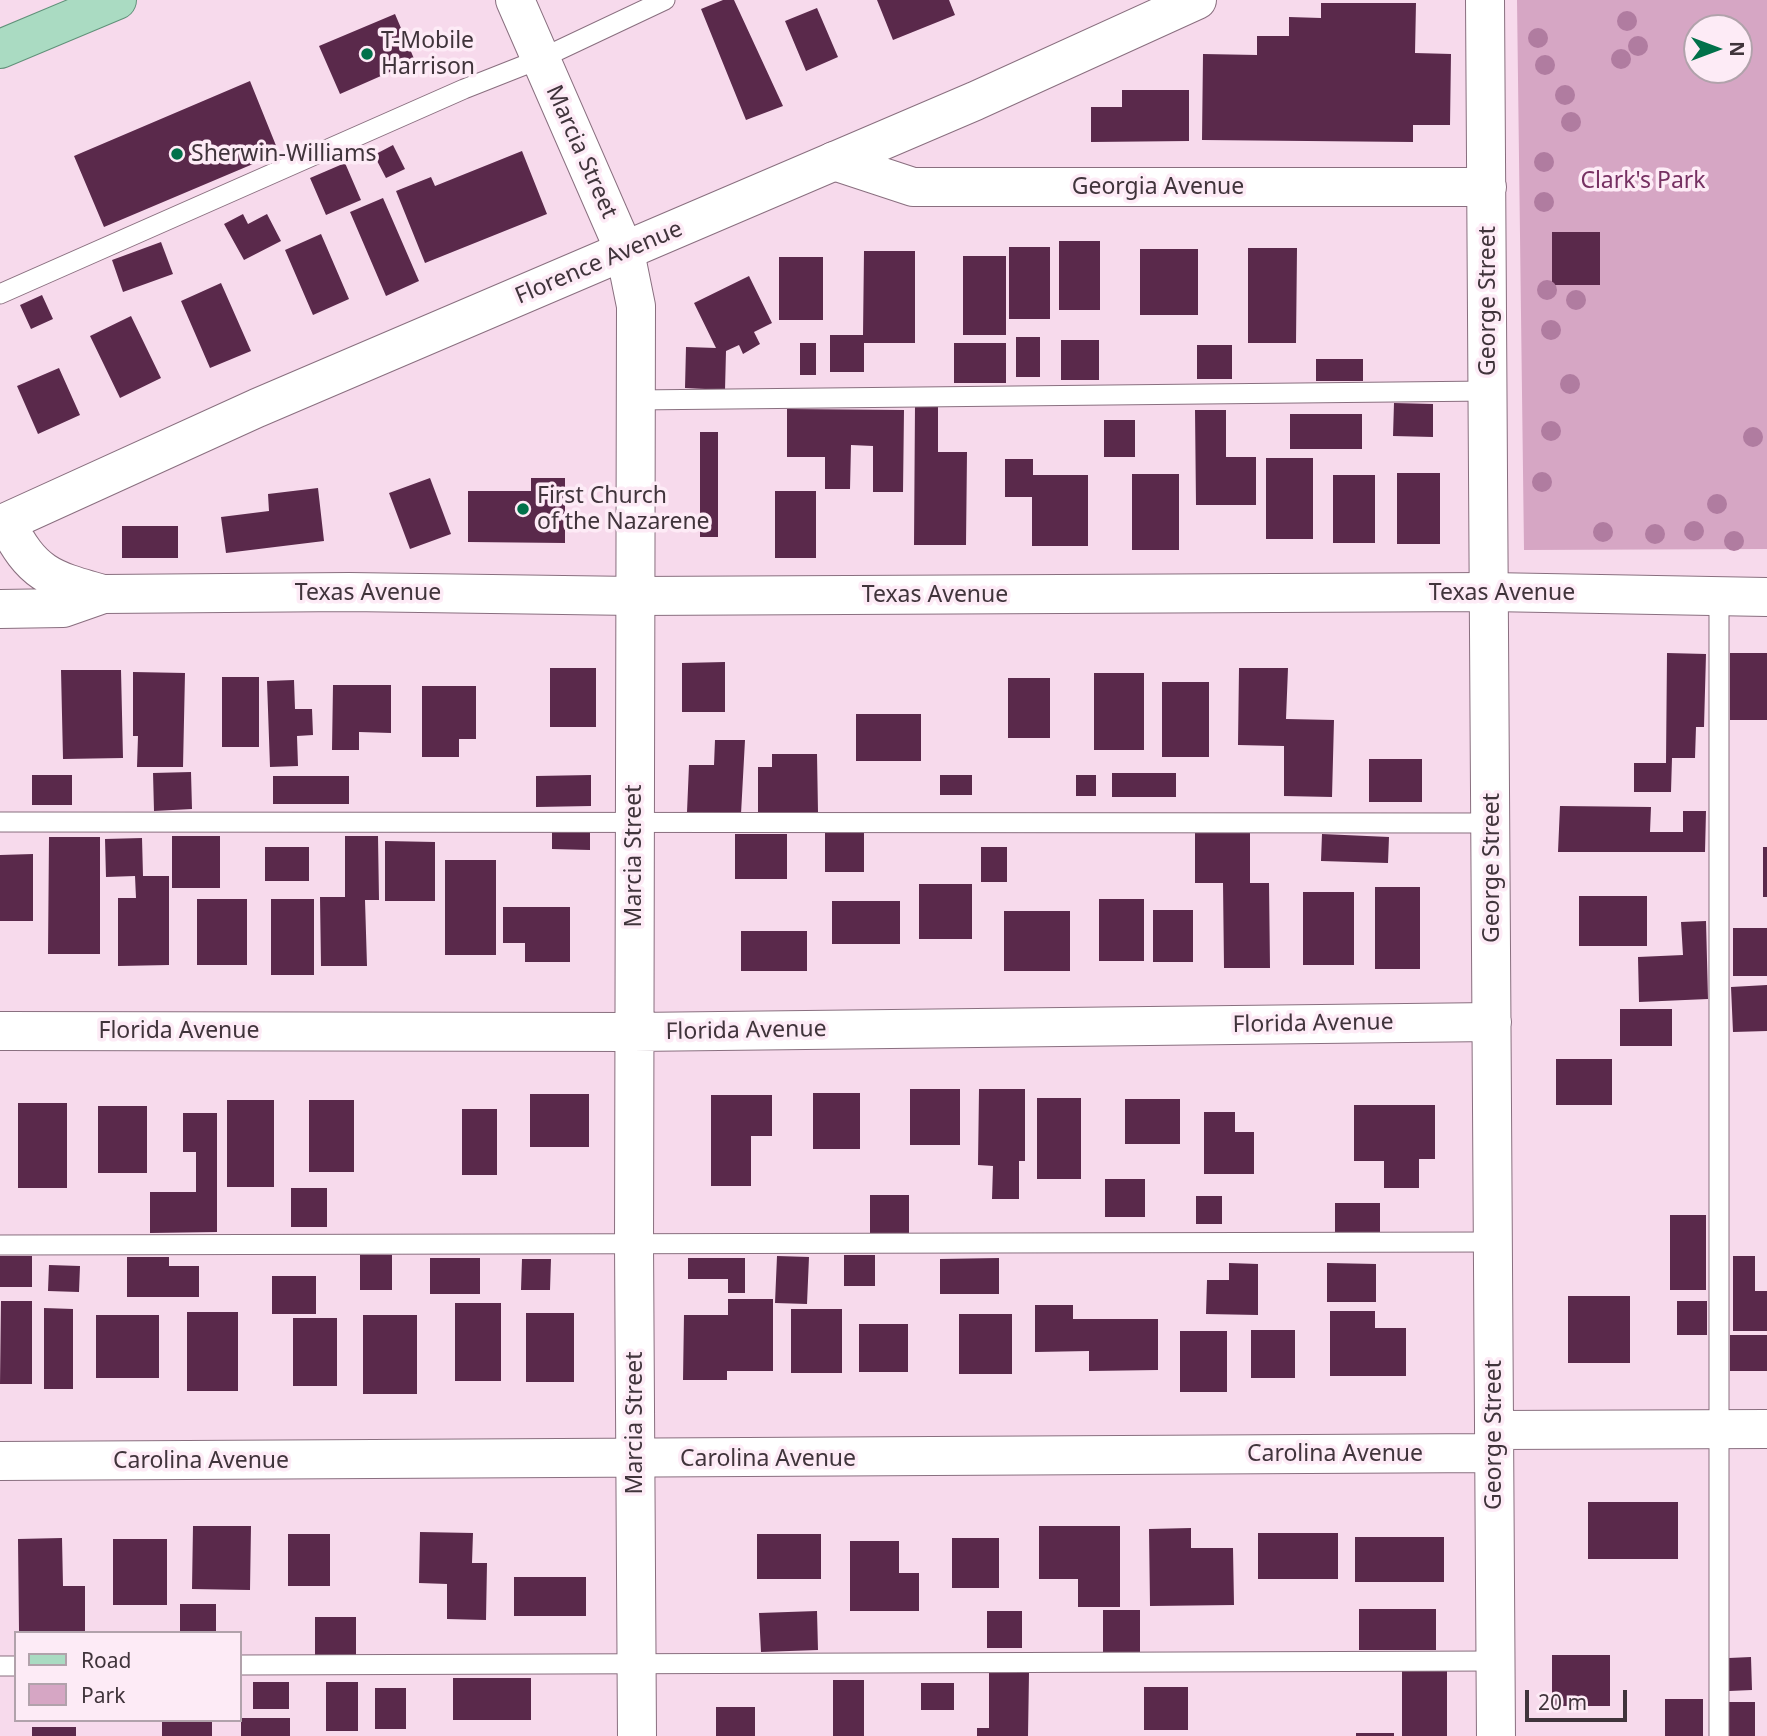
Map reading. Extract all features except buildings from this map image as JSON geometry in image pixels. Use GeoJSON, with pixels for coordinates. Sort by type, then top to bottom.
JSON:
{"type":"FeatureCollection","features":[{"type":"Feature","properties":{"kind":"main road"},"geometry":{"type":"LineString","coordinates":[[0,49],[117,0]]}},
{"type":"Feature","properties":{"kind":"street","name":"Marcia Street"},"geometry":{"type":"LineString","coordinates":[[515,0],[625,252],[636,306],[634,1242],[637,1736]]}},
{"type":"Feature","properties":{"kind":"street","name":"Florence Avenue"},"geometry":{"type":"LineString","coordinates":[[3,523],[257,408],[975,101],[1197,0]]}},
{"type":"Feature","properties":{"kind":"street","name":"George Street"},"geometry":{"type":"LineString","coordinates":[[1485,0],[1496,1736]]}},
{"type":"Feature","properties":{"kind":"street","name":"Georgia Avenue"},"geometry":{"type":"LineString","coordinates":[[834,161],[913,187],[1487,187]]}},
{"type":"Feature","properties":{"kind":"street","name":"Texas Avenue"},"geometry":{"type":"LineString","coordinates":[[3,523],[22,553],[37,569],[65,584],[103,594],[349,592],[634,596],[1490,592],[1767,597]]}},
{"type":"Feature","properties":{"kind":"street","name":"Texas Avenue"},"geometry":{"type":"LineString","coordinates":[[0,609],[63,608],[103,594]]}},
{"type":"Feature","properties":{"kind":"street","name":"Florida Avenue"},"geometry":{"type":"LineString","coordinates":[[0,1031],[634,1032],[1492,1022]]}},
{"type":"Feature","properties":{"kind":"street","name":"Carolina Avenue"},"geometry":{"type":"LineString","coordinates":[[0,1461],[635,1460],[1494,1442],[1720,1429],[1767,1429]]}},
{"type":"Feature","properties":{"kind":"lane"},"geometry":{"type":"LineString","coordinates":[[0,294],[334,149],[464,89],[540,59],[665,0]]}},
{"type":"Feature","properties":{"kind":"lane"},"geometry":{"type":"LineString","coordinates":[[635,401],[1489,391]]}},
{"type":"Feature","properties":{"kind":"lane"},"geometry":{"type":"LineString","coordinates":[[1718,596],[1719,1736]]}},
{"type":"Feature","properties":{"kind":"lane"},"geometry":{"type":"LineString","coordinates":[[0,822],[1492,823]]}},
{"type":"Feature","properties":{"kind":"lane"},"geometry":{"type":"LineString","coordinates":[[0,1245],[1493,1242]]}},
{"type":"Feature","properties":{"kind":"lane"},"geometry":{"type":"LineString","coordinates":[[242,1665],[1496,1661]]}},
{"type":"Feature","properties":{"kind":"green space","name":"Clark's Park"},"geometry":{"type":"Polygon","coordinates":[[[1517,0],[1767,0],[1767,549],[1524,550],[1517,0]]]}},
{"type":"Feature","properties":{"kind":"place","name":"T-Mobile Harrison"},"geometry":{"type":"Point","coordinates":[367,54]}},
{"type":"Feature","properties":{"kind":"place","name":"Sherwin-Williams"},"geometry":{"type":"Point","coordinates":[177,154]}},
{"type":"Feature","properties":{"kind":"place","name":"First Church of the Nazarene"},"geometry":{"type":"Point","coordinates":[523,509]}}]}
